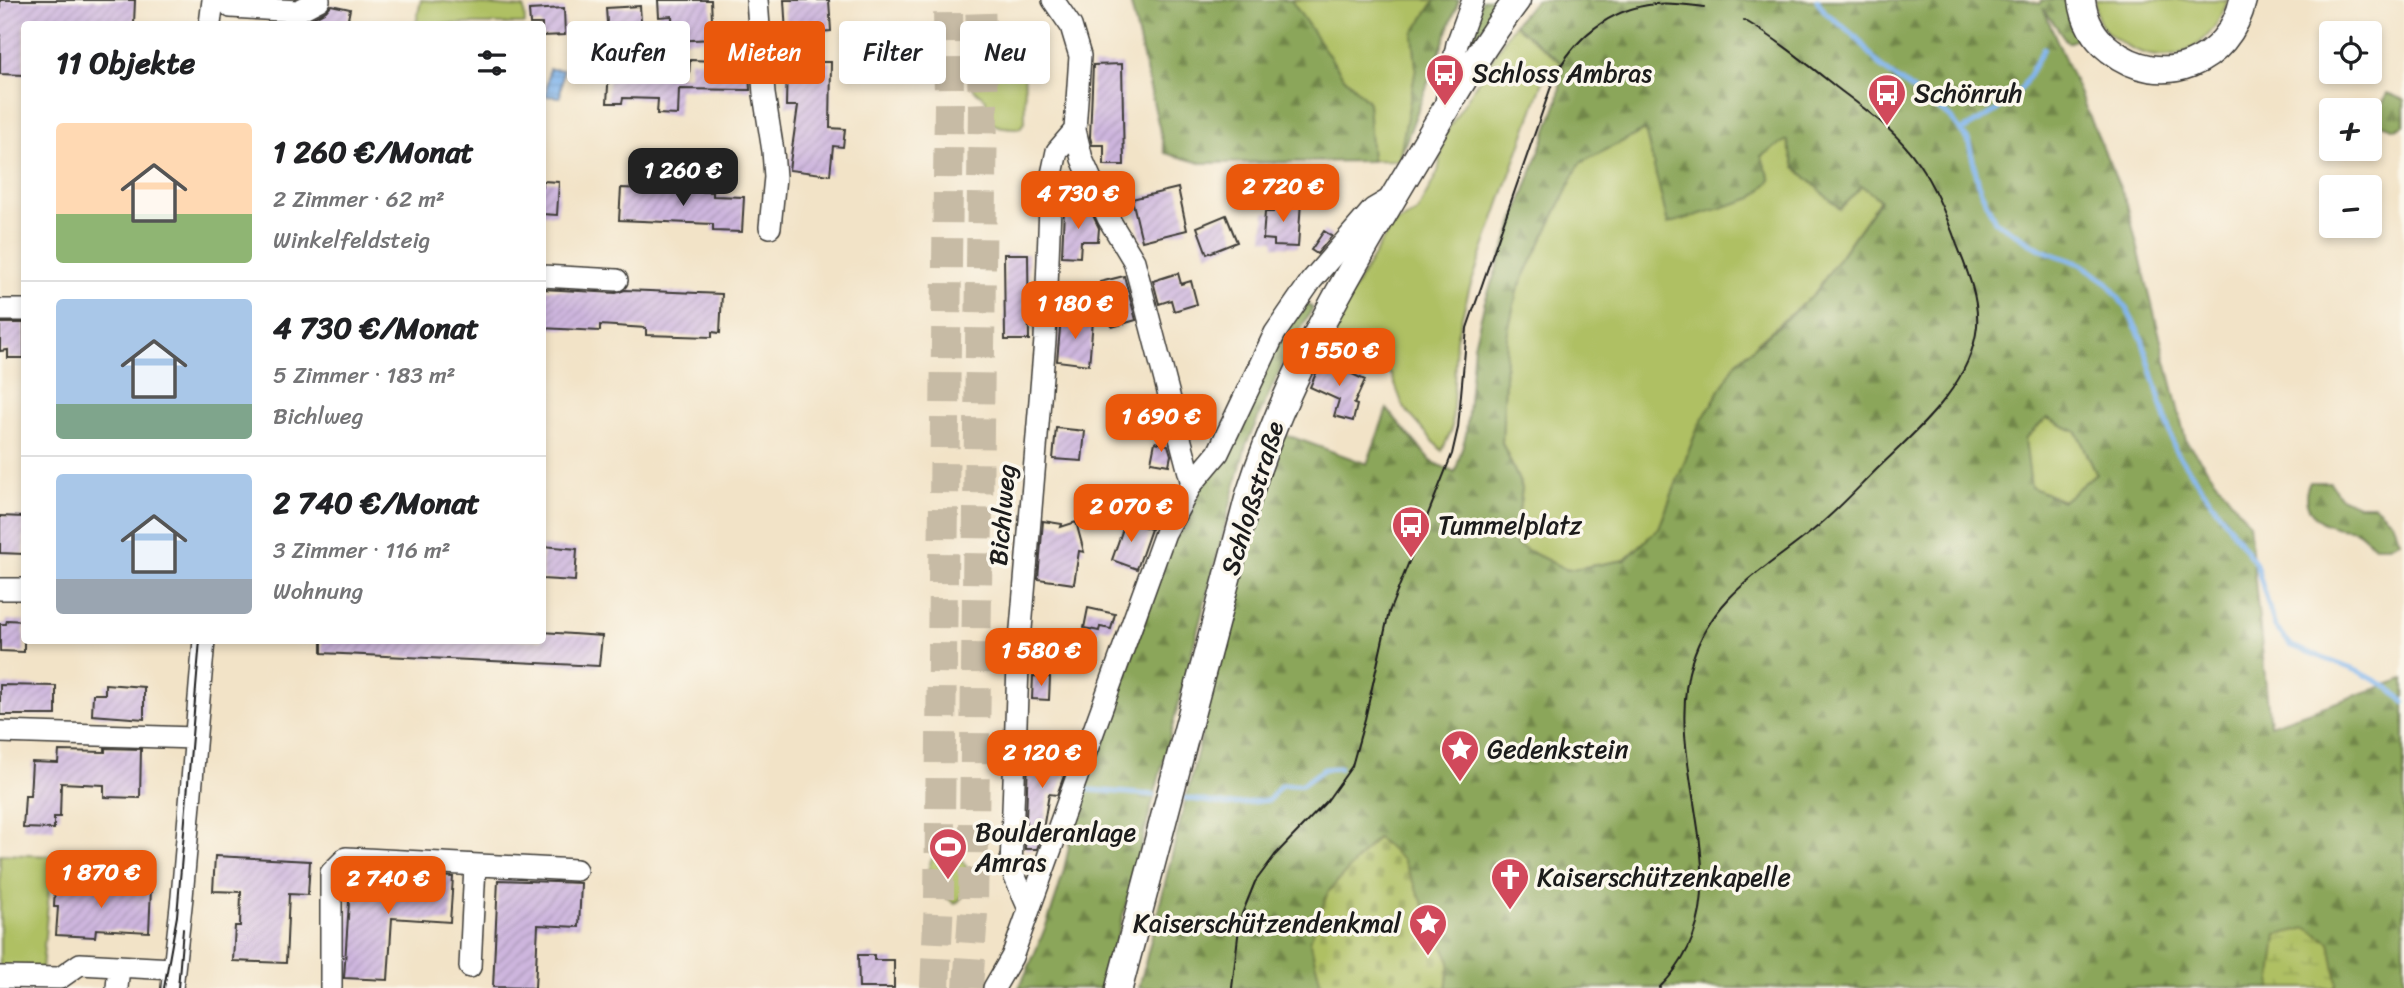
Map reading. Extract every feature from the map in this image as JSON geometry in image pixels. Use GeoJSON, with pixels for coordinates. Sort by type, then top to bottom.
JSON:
{"type":"FeatureCollection","features":[{"type":"Feature","properties":{"kind":"main road"},"geometry":{"type":"LineString","coordinates":[[1445,107],[1517,0]]}},
{"type":"Feature","properties":{"kind":"main road"},"geometry":{"type":"LineString","coordinates":[[2082,0],[2083,14],[2099,42],[2123,60],[2151,71],[2179,69],[2203,59],[2226,38],[2243,0]]}},
{"type":"Feature","properties":{"kind":"main road","name":"Schloßstraße"},"geometry":{"type":"LineString","coordinates":[[1119,988],[1248,495],[1263,450],[1320,325],[1445,107]]}},
{"type":"Feature","properties":{"kind":"street"},"geometry":{"type":"LineString","coordinates":[[213,21],[226,8],[298,11],[319,0]]}},
{"type":"Feature","properties":{"kind":"street"},"geometry":{"type":"LineString","coordinates":[[757,0],[764,94],[774,151],[775,177],[770,227]]}},
{"type":"Feature","properties":{"kind":"street"},"geometry":{"type":"LineString","coordinates":[[1053,0],[1071,26],[1080,56],[1075,130],[1091,185],[1134,261],[1192,484]]}},
{"type":"Feature","properties":{"kind":"street","name":"Schloßstraße"},"geometry":{"type":"LineString","coordinates":[[1445,107],[1457,44],[1473,0]]}},
{"type":"Feature","properties":{"kind":"street","name":"Bichlweg"},"geometry":{"type":"LineString","coordinates":[[1029,909],[1011,868],[1018,665],[1045,340],[1051,179],[1057,151],[1075,130]]}},
{"type":"Feature","properties":{"kind":"street"},"geometry":{"type":"LineString","coordinates":[[994,988],[1012,957],[1160,545],[1192,484],[1218,453],[1275,333],[1304,292],[1373,209],[1392,198]]}},
{"type":"Feature","properties":{"kind":"street"},"geometry":{"type":"LineString","coordinates":[[546,276],[617,280]]}},
{"type":"Feature","properties":{"kind":"street"},"geometry":{"type":"LineString","coordinates":[[0,310],[21,310]]}},
{"type":"Feature","properties":{"kind":"street"},"geometry":{"type":"LineString","coordinates":[[0,589],[21,589]]}},
{"type":"Feature","properties":{"kind":"street"},"geometry":{"type":"LineString","coordinates":[[0,977],[60,978],[80,964],[119,966],[173,979],[204,644]]}},
{"type":"Feature","properties":{"kind":"street"},"geometry":{"type":"LineString","coordinates":[[0,732],[195,738]]}},
{"type":"Feature","properties":{"kind":"street"},"geometry":{"type":"LineString","coordinates":[[331,988],[331,873],[346,858],[576,870]]}},
{"type":"Feature","properties":{"kind":"street"},"geometry":{"type":"LineString","coordinates":[[470,967],[475,866]]}},
{"type":"Feature","properties":{"kind":"street"},"geometry":{"type":"LineString","coordinates":[[117,988],[119,966]]}},
{"type":"Feature","properties":{"kind":"green space"},"geometry":{"type":"Polygon","coordinates":[[[421,0],[524,8],[525,21],[417,21],[421,0]]]}},
{"type":"Feature","properties":{"kind":"green space"},"geometry":{"type":"Polygon","coordinates":[[[1130,0],[1459,0],[1399,160],[1201,163],[1165,153],[1130,0]]]}},
{"type":"Feature","properties":{"kind":"green space"},"geometry":{"type":"Polygon","coordinates":[[[1130,0],[1291,0],[1343,76],[1368,101],[1372,161],[1201,163],[1165,153],[1130,0]]]}},
{"type":"Feature","properties":{"kind":"green space"},"geometry":{"type":"Polygon","coordinates":[[[1435,0],[1459,0],[1399,160],[1416,68],[1413,34],[1435,0]]]}},
{"type":"Feature","properties":{"kind":"green space"},"geometry":{"type":"Polygon","coordinates":[[[1482,0],[1503,0],[1473,41],[1467,38],[1482,0]]]}},
{"type":"Feature","properties":{"kind":"green space"},"geometry":{"type":"Polygon","coordinates":[[[1536,0],[2025,0],[2040,4],[2041,0],[2068,0],[2077,39],[2068,43],[2043,8],[2127,204],[2186,441],[2249,523],[2270,725],[2404,679],[2404,988],[1446,988],[1450,962],[1310,941],[1322,988],[1139,988],[1261,495],[1284,434],[1367,464],[1387,409],[1431,461],[1455,473],[1466,434],[1474,345],[1485,301],[1558,100],[1563,64],[1514,24],[1536,0]],[[1645,130],[1580,163],[1517,291],[1507,336],[1502,443],[1522,488],[1515,544],[1567,570],[1625,560],[1659,528],[1698,427],[1736,363],[1814,294],[1880,200],[1862,186],[1840,209],[1795,167],[1787,140],[1761,156],[1771,180],[1753,198],[1668,224],[1645,130]],[[2047,418],[2025,439],[2031,487],[2063,501],[2096,473],[2077,432],[2047,418]]]}},
{"type":"Feature","properties":{"kind":"green space"},"geometry":{"type":"Polygon","coordinates":[[[2095,0],[2228,0],[2212,31],[2201,42],[2175,55],[2160,56],[2127,46],[2112,36],[2098,19],[2095,0]]]}},
{"type":"Feature","properties":{"kind":"green space"},"geometry":{"type":"Polygon","coordinates":[[[1514,24],[1563,64],[1546,73],[1469,290],[1456,339],[1452,429],[1442,451],[1404,408],[1391,374],[1324,341],[1391,226],[1417,212],[1438,172],[1445,134],[1514,24]]]}},
{"type":"Feature","properties":{"kind":"green space"},"geometry":{"type":"Polygon","coordinates":[[[974,84],[1025,84],[1025,121],[1020,128],[993,124],[987,115],[986,99],[974,90],[974,84]]]}},
{"type":"Feature","properties":{"kind":"green space"},"geometry":{"type":"Polygon","coordinates":[[[2387,93],[2404,100],[2404,125],[2396,129],[2382,124],[2382,106],[2387,93]]]}},
{"type":"Feature","properties":{"kind":"green space"},"geometry":{"type":"Polygon","coordinates":[[[1645,129],[1761,156],[1787,139],[1839,208],[1862,185],[1880,199],[1814,294],[1758,342],[1698,427],[1659,528],[1625,560],[1567,570],[1514,544],[1522,488],[1502,443],[1507,336],[1517,291],[1580,163],[1645,129]]]}},
{"type":"Feature","properties":{"kind":"green space"},"geometry":{"type":"Polygon","coordinates":[[[1305,302],[1313,308],[1292,343],[1246,445],[1104,988],[1019,988],[1051,912],[1071,833],[1177,524],[1278,340],[1305,302]]]}},
{"type":"Feature","properties":{"kind":"green space"},"geometry":{"type":"Polygon","coordinates":[[[2047,418],[2077,432],[2096,473],[2063,501],[2030,487],[2025,439],[2047,418]]]}},
{"type":"Feature","properties":{"kind":"green space"},"geometry":{"type":"Polygon","coordinates":[[[2310,482],[2330,482],[2340,497],[2358,505],[2374,505],[2392,521],[2400,541],[2389,546],[2374,546],[2357,531],[2320,521],[2307,504],[2310,482]]]}},
{"type":"Feature","properties":{"kind":"green space"},"geometry":{"type":"Polygon","coordinates":[[[1377,838],[1403,860],[1450,962],[1446,988],[1322,988],[1310,941],[1328,892],[1377,838]]]}},
{"type":"Feature","properties":{"kind":"green space","name":"Boulderanlage Amras"},"geometry":{"type":"Polygon","coordinates":[[[943,853],[960,859],[967,869],[966,889],[955,904],[944,895],[935,893],[930,883],[929,868],[932,859],[935,854],[943,853]]]}},
{"type":"Feature","properties":{"kind":"green space"},"geometry":{"type":"Polygon","coordinates":[[[0,854],[52,856],[42,970],[0,969],[0,854]]]}},
{"type":"Feature","properties":{"kind":"green space"},"geometry":{"type":"Polygon","coordinates":[[[2307,928],[2330,942],[2337,982],[2335,988],[2271,988],[2277,935],[2307,928]]]}},
{"type":"Feature","properties":{"kind":"water"},"geometry":{"type":"Polygon","coordinates":[[[549,69],[563,70],[560,97],[546,96],[549,69]]]}},
{"type":"Feature","properties":{"kind":"building"},"geometry":{"type":"Polygon","coordinates":[[[0,0],[135,0],[134,21],[21,21],[21,75],[0,74],[0,0]]]}},
{"type":"Feature","properties":{"kind":"building"},"geometry":{"type":"Polygon","coordinates":[[[658,0],[711,0],[712,21],[704,21],[704,39],[690,40],[690,21],[672,21],[672,16],[659,17],[658,0]]]}},
{"type":"Feature","properties":{"kind":"building"},"geometry":{"type":"Polygon","coordinates":[[[784,0],[829,0],[831,31],[825,31],[825,21],[785,21],[784,0]]]}},
{"type":"Feature","properties":{"kind":"building"},"geometry":{"type":"Polygon","coordinates":[[[331,5],[350,9],[348,21],[312,21],[313,18],[331,5]]]}},
{"type":"Feature","properties":{"kind":"building"},"geometry":{"type":"Polygon","coordinates":[[[640,6],[641,21],[607,21],[606,8],[640,6]]]}},
{"type":"Feature","properties":{"kind":"building"},"geometry":{"type":"Polygon","coordinates":[[[564,8],[565,35],[546,36],[546,21],[530,21],[529,10],[564,8]]]}},
{"type":"Feature","properties":{"kind":"building"},"geometry":{"type":"Polygon","coordinates":[[[690,60],[704,61],[704,84],[750,84],[750,90],[679,89],[678,115],[657,114],[658,99],[623,98],[622,103],[607,103],[608,84],[690,84],[690,60]]]}},
{"type":"Feature","properties":{"kind":"building"},"geometry":{"type":"Polygon","coordinates":[[[825,62],[831,62],[830,128],[845,129],[843,147],[833,146],[830,175],[789,170],[798,106],[786,106],[786,84],[825,84],[825,62]]]}},
{"type":"Feature","properties":{"kind":"building"},"geometry":{"type":"Polygon","coordinates":[[[1122,64],[1124,165],[1104,165],[1104,145],[1092,145],[1090,137],[1093,65],[1122,64]]]}},
{"type":"Feature","properties":{"kind":"building"},"geometry":{"type":"Polygon","coordinates":[[[546,181],[559,182],[557,215],[546,214],[546,181]]]}},
{"type":"Feature","properties":{"kind":"building"},"geometry":{"type":"Polygon","coordinates":[[[621,188],[713,192],[713,196],[744,197],[742,232],[713,231],[713,224],[619,220],[621,188]]]}},
{"type":"Feature","properties":{"kind":"building"},"geometry":{"type":"Polygon","coordinates":[[[1178,188],[1187,230],[1142,241],[1132,199],[1178,188]]]}},
{"type":"Feature","properties":{"kind":"building"},"geometry":{"type":"Polygon","coordinates":[[[1274,200],[1301,201],[1298,247],[1274,246],[1274,240],[1263,239],[1265,212],[1273,212],[1274,200]]]}},
{"type":"Feature","properties":{"kind":"building"},"geometry":{"type":"Polygon","coordinates":[[[1064,209],[1090,209],[1099,228],[1098,241],[1081,241],[1080,257],[1062,256],[1064,209]]]}},
{"type":"Feature","properties":{"kind":"building"},"geometry":{"type":"Polygon","coordinates":[[[1226,215],[1237,242],[1207,254],[1197,227],[1226,215]]]}},
{"type":"Feature","properties":{"kind":"building"},"geometry":{"type":"Polygon","coordinates":[[[1324,231],[1332,236],[1317,254],[1311,250],[1324,231]]]}},
{"type":"Feature","properties":{"kind":"building"},"geometry":{"type":"Polygon","coordinates":[[[1004,254],[1028,254],[1029,340],[1005,340],[1004,254]]]}},
{"type":"Feature","properties":{"kind":"building"},"geometry":{"type":"Polygon","coordinates":[[[1178,273],[1181,284],[1191,281],[1197,304],[1174,311],[1171,300],[1159,304],[1153,281],[1178,273]]]}},
{"type":"Feature","properties":{"kind":"building"},"geometry":{"type":"Polygon","coordinates":[[[1124,276],[1136,320],[1112,327],[1100,282],[1124,276]]]}},
{"type":"Feature","properties":{"kind":"building"},"geometry":{"type":"Polygon","coordinates":[[[546,289],[722,294],[720,333],[712,332],[712,337],[646,335],[646,328],[600,325],[600,331],[546,328],[546,289]]]}},
{"type":"Feature","properties":{"kind":"building"},"geometry":{"type":"Polygon","coordinates":[[[1061,318],[1093,321],[1089,365],[1057,361],[1061,318]]]}},
{"type":"Feature","properties":{"kind":"building"},"geometry":{"type":"Polygon","coordinates":[[[0,323],[21,323],[21,358],[8,358],[8,350],[0,351],[0,323]]]}},
{"type":"Feature","properties":{"kind":"building"},"geometry":{"type":"Polygon","coordinates":[[[1322,360],[1365,380],[1354,404],[1357,405],[1353,421],[1334,416],[1339,400],[1310,387],[1322,360]]]}},
{"type":"Feature","properties":{"kind":"building"},"geometry":{"type":"Polygon","coordinates":[[[1056,428],[1085,431],[1082,461],[1053,459],[1056,428]]]}},
{"type":"Feature","properties":{"kind":"building"},"geometry":{"type":"Polygon","coordinates":[[[1155,442],[1168,445],[1171,455],[1169,465],[1151,462],[1155,442]]]}},
{"type":"Feature","properties":{"kind":"building"},"geometry":{"type":"Polygon","coordinates":[[[0,516],[21,517],[21,554],[0,553],[0,516]]]}},
{"type":"Feature","properties":{"kind":"building"},"geometry":{"type":"Polygon","coordinates":[[[1126,520],[1151,529],[1137,569],[1112,560],[1126,520]]]}},
{"type":"Feature","properties":{"kind":"building"},"geometry":{"type":"Polygon","coordinates":[[[1043,521],[1062,524],[1061,527],[1076,522],[1084,552],[1079,551],[1074,584],[1038,579],[1043,521]]]}},
{"type":"Feature","properties":{"kind":"building"},"geometry":{"type":"Polygon","coordinates":[[[546,546],[577,549],[575,581],[546,579],[546,546]]]}},
{"type":"Feature","properties":{"kind":"building"},"geometry":{"type":"Polygon","coordinates":[[[1088,608],[1115,614],[1111,629],[1100,627],[1099,631],[1084,628],[1088,608]]]}},
{"type":"Feature","properties":{"kind":"building"},"geometry":{"type":"Polygon","coordinates":[[[7,620],[21,621],[21,644],[24,644],[24,652],[0,651],[0,624],[6,624],[7,620]]]}},
{"type":"Feature","properties":{"kind":"building"},"geometry":{"type":"Polygon","coordinates":[[[546,632],[602,636],[599,666],[322,653],[322,644],[546,644],[546,632]]]}},
{"type":"Feature","properties":{"kind":"building"},"geometry":{"type":"Polygon","coordinates":[[[1033,676],[1050,677],[1049,700],[1032,699],[1033,676]]]}},
{"type":"Feature","properties":{"kind":"building"},"geometry":{"type":"Polygon","coordinates":[[[105,684],[144,687],[144,719],[92,715],[93,694],[105,694],[105,684]]]}},
{"type":"Feature","properties":{"kind":"building"},"geometry":{"type":"Polygon","coordinates":[[[0,685],[56,686],[56,715],[0,715],[0,685]]]}},
{"type":"Feature","properties":{"kind":"building"},"geometry":{"type":"Polygon","coordinates":[[[1042,741],[1059,743],[1058,761],[1066,762],[1066,770],[1057,795],[1049,794],[1037,849],[1025,849],[1028,758],[1040,759],[1042,741]]]}},
{"type":"Feature","properties":{"kind":"building"},"geometry":{"type":"Polygon","coordinates":[[[105,748],[141,749],[140,798],[104,797],[104,785],[61,783],[60,817],[54,817],[54,829],[23,828],[25,796],[30,796],[32,762],[58,763],[59,751],[105,752],[105,748]]]}},
{"type":"Feature","properties":{"kind":"building"},"geometry":{"type":"Polygon","coordinates":[[[215,856],[310,861],[308,895],[289,894],[286,963],[233,961],[235,926],[240,926],[241,892],[213,891],[215,856]]]}},
{"type":"Feature","properties":{"kind":"building"},"geometry":{"type":"Polygon","coordinates":[[[351,871],[453,877],[450,922],[392,918],[388,980],[344,978],[351,871]]]}},
{"type":"Feature","properties":{"kind":"building"},"geometry":{"type":"Polygon","coordinates":[[[498,880],[581,883],[579,927],[538,925],[535,988],[493,987],[498,880]]]}},
{"type":"Feature","properties":{"kind":"building"},"geometry":{"type":"Polygon","coordinates":[[[55,885],[151,889],[149,932],[96,929],[95,937],[56,935],[58,907],[54,907],[55,885]]]}},
{"type":"Feature","properties":{"kind":"building"},"geometry":{"type":"Polygon","coordinates":[[[858,955],[874,955],[874,960],[894,960],[894,988],[859,988],[858,955]]]}},
{"type":"Feature","properties":{"kind":"waterway"},"geometry":{"type":"LineString","coordinates":[[1817,0],[1825,12],[1857,38],[1881,67],[1950,117],[1968,140],[1980,189],[1995,221],[2042,250],[2081,264],[2107,282],[2126,308],[2142,339],[2175,450],[2256,564],[2275,627],[2292,646],[2360,672],[2391,689],[2404,702]]}},
{"type":"Feature","properties":{"kind":"waterway"},"geometry":{"type":"LineString","coordinates":[[1961,131],[1996,111],[2022,88],[2044,48]]}},
{"type":"Feature","properties":{"kind":"waterway"},"geometry":{"type":"LineString","coordinates":[[1185,798],[1227,805],[1269,800],[1281,785],[1302,785],[1324,769],[1340,768]]}},
{"type":"Feature","properties":{"kind":"waterway"},"geometry":{"type":"LineString","coordinates":[[1079,789],[1153,795]]}},
{"type":"Feature","properties":{"kind":"tunnel"},"geometry":{"type":"LineString","coordinates":[[935,988],[939,899],[948,0]]}},
{"type":"Feature","properties":{"kind":"tunnel"},"geometry":{"type":"LineString","coordinates":[[968,988],[973,913],[983,106],[980,0]]}},
{"type":"Feature","properties":{"kind":"tram line"},"geometry":{"type":"LineString","coordinates":[[1232,988],[1240,919],[1255,882],[1275,855],[1327,801],[1352,766],[1389,612],[1452,454],[1458,428],[1467,328],[1554,78],[1572,50],[1608,19],[1638,7],[1661,3],[1704,7]]}},
{"type":"Feature","properties":{"kind":"tram line"},"geometry":{"type":"LineString","coordinates":[[1659,988],[1686,952],[1699,913],[1702,873],[1686,745],[1685,703],[1692,661],[1701,638],[1726,602],[1741,587],[1828,517],[1940,406],[1964,368],[1973,348],[1977,326],[1974,295],[1965,264],[1936,193],[1911,152],[1870,113],[1768,35],[1744,20]]}},
{"type":"Feature","properties":{"kind":"tram line"},"geometry":{"type":"LineString","coordinates":[[164,988],[177,916],[200,644]]}},
{"type":"Feature","properties":{"kind":"tram line"},"geometry":{"type":"LineString","coordinates":[[178,988],[183,929]]}},
{"type":"Feature","properties":{"kind":"place","name":"Schloss Ambras"},"geometry":{"type":"Point","coordinates":[1445,107]}},
{"type":"Feature","properties":{"kind":"place","name":"Schönruh"},"geometry":{"type":"Point","coordinates":[1887,127]}},
{"type":"Feature","properties":{"kind":"place","name":"Tummelplatz"},"geometry":{"type":"Point","coordinates":[1411,559]}},
{"type":"Feature","properties":{"kind":"place","name":"Gedenkstein"},"geometry":{"type":"Point","coordinates":[1460,783]}},
{"type":"Feature","properties":{"kind":"place","name":"Boulderanlage Amras"},"geometry":{"type":"Point","coordinates":[948,881]}},
{"type":"Feature","properties":{"kind":"place","name":"Kaiserschützenkapelle"},"geometry":{"type":"Point","coordinates":[1510,911]}},
{"type":"Feature","properties":{"kind":"place","name":"Kaiserschützendenkmal"},"geometry":{"type":"Point","coordinates":[1428,957]}}]}
